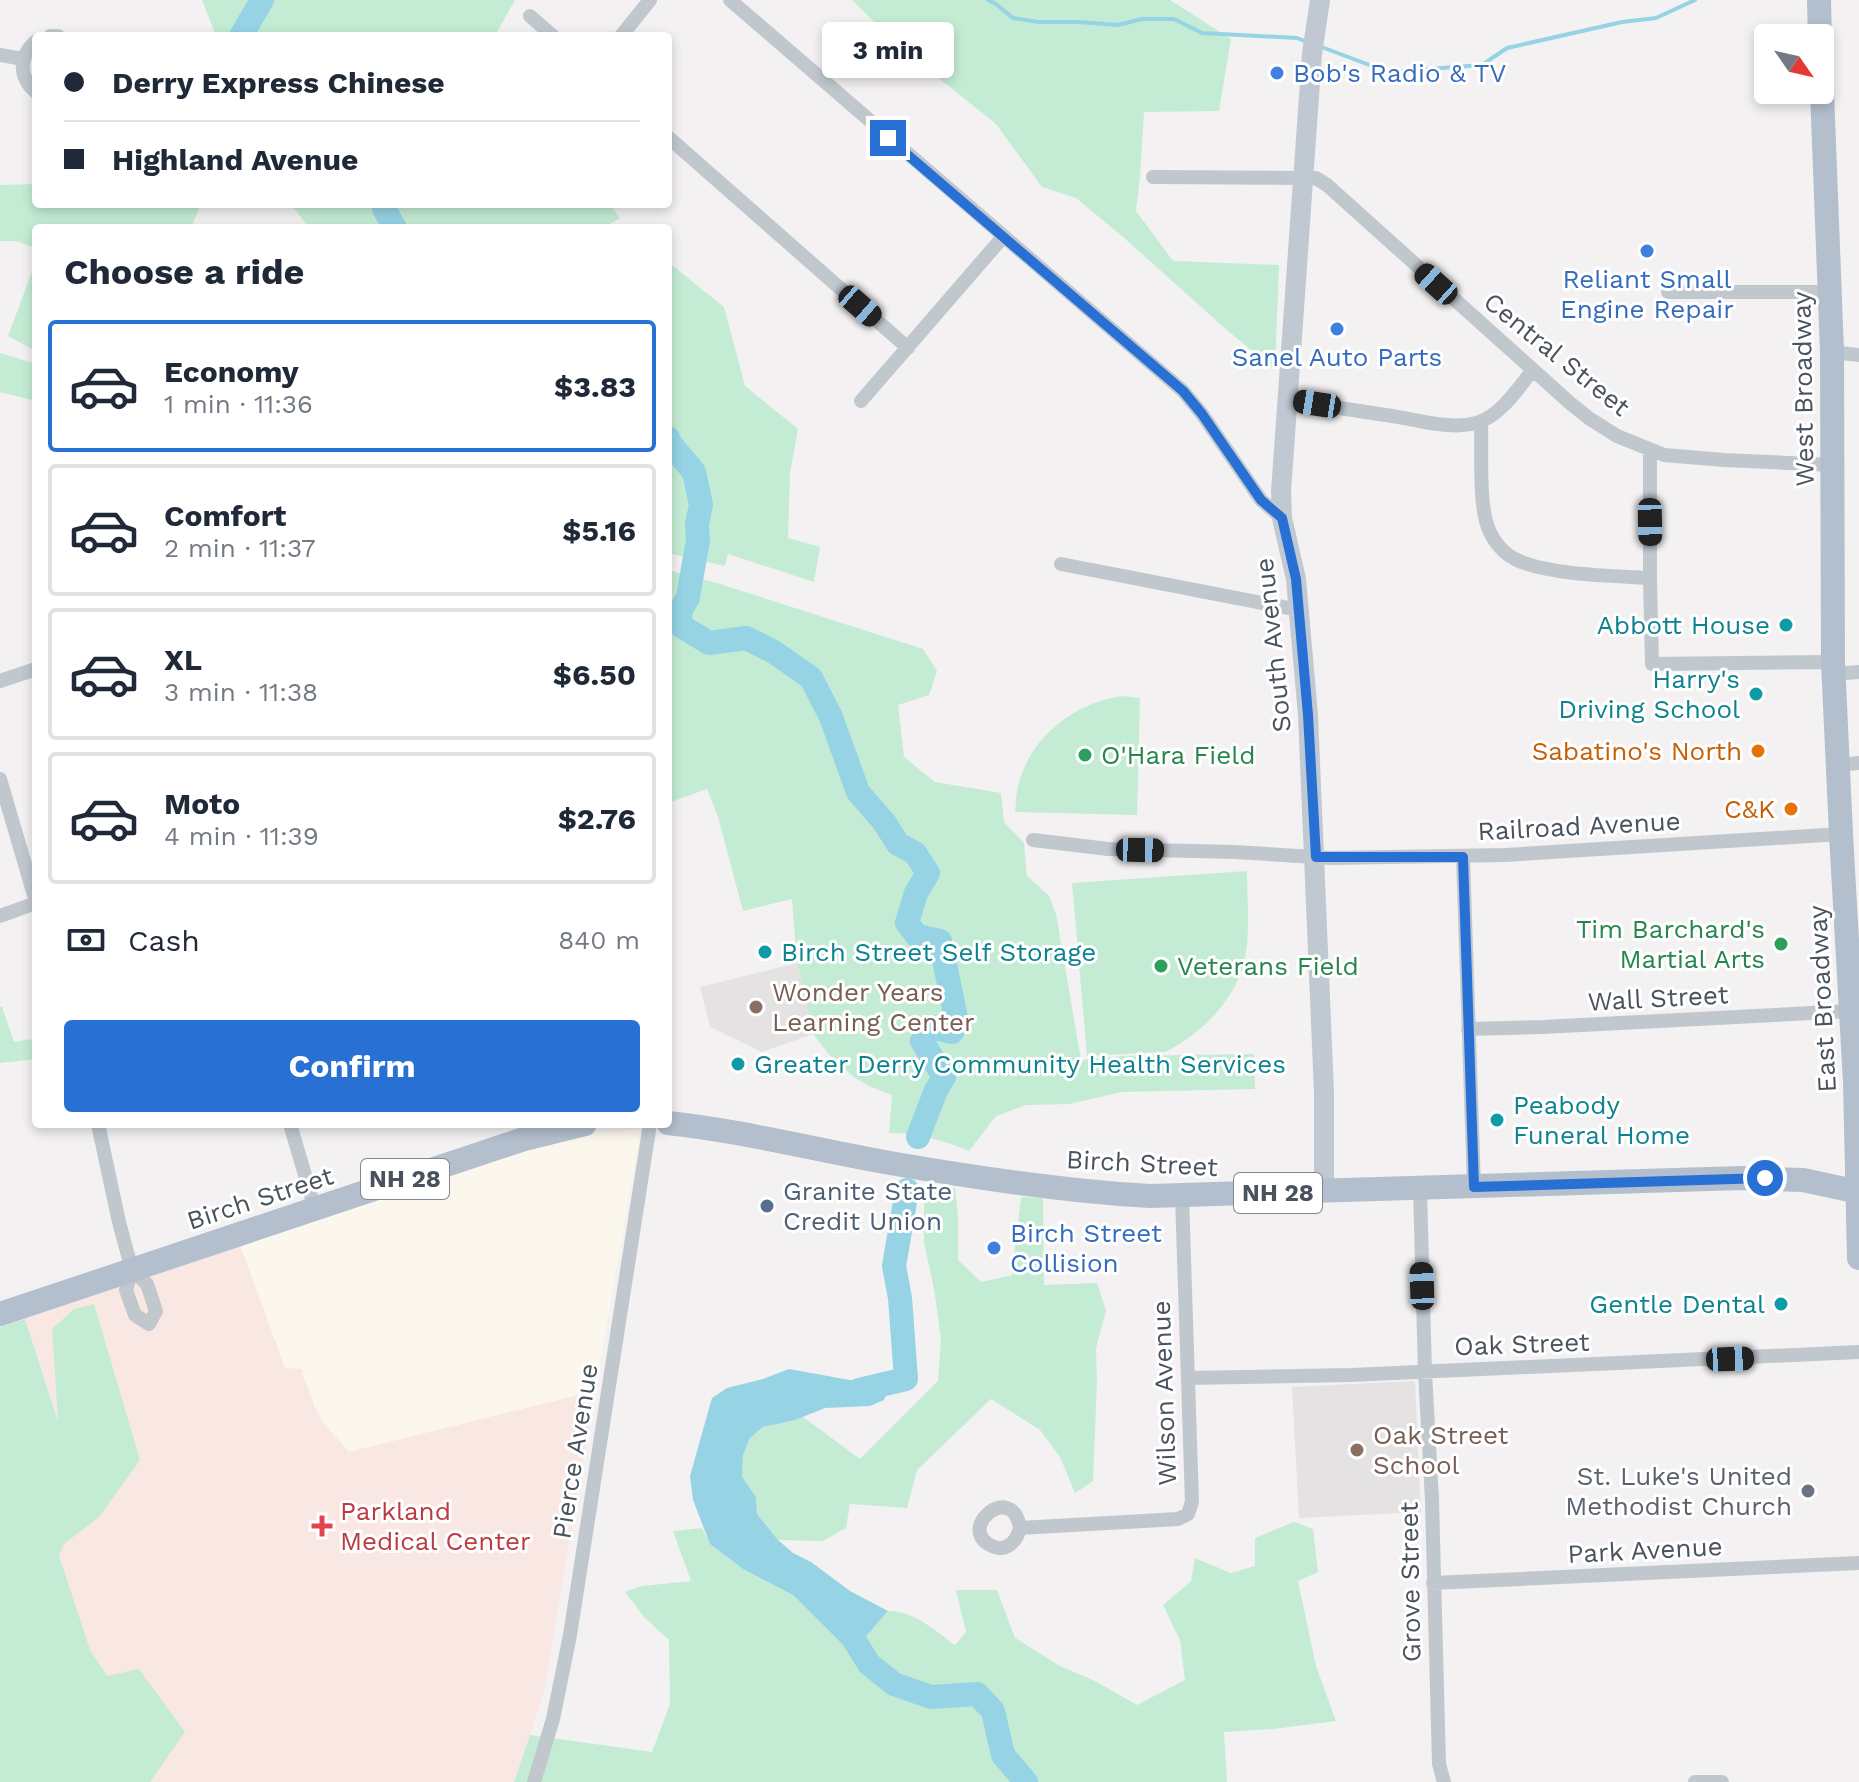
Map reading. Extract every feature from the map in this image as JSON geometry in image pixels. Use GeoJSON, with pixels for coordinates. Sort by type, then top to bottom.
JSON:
{"type":"FeatureCollection","features":[{"type":"Feature","properties":{"kind":"main road","name":"West Broadway"},"geometry":{"type":"LineString","coordinates":[[1819,0],[1820,24]]}},
{"type":"Feature","properties":{"kind":"main road","name":"West Broadway"},"geometry":{"type":"LineString","coordinates":[[1823,104],[1832,352],[1836,738]]}},
{"type":"Feature","properties":{"kind":"main road","name":"East Broadway"},"geometry":{"type":"LineString","coordinates":[[1836,738],[1848,764],[1841,834],[1854,970],[1850,1011],[1857,1082],[1859,1258]]}},
{"type":"Feature","properties":{"kind":"main road","name":"Birch Street"},"geometry":{"type":"LineString","coordinates":[[672,1123],[725,1130],[889,1163],[1120,1194],[1182,1197],[1742,1178],[1803,1180],[1858,1191]]}},
{"type":"Feature","properties":{"kind":"main road","name":"Birch Street"},"geometry":{"type":"LineString","coordinates":[[0,1314],[315,1209],[522,1132],[554,1128]]}},
{"type":"Feature","properties":{"kind":"street"},"geometry":{"type":"LineString","coordinates":[[624,32],[650,0]]}},
{"type":"Feature","properties":{"kind":"street"},"geometry":{"type":"LineString","coordinates":[[730,0],[1183,391],[1261,500],[1282,518]]}},
{"type":"Feature","properties":{"kind":"street","name":"South Avenue"},"geometry":{"type":"LineString","coordinates":[[1318,1],[1281,492],[1282,518],[1296,579],[1309,727],[1324,1093],[1324,1191]]}},
{"type":"Feature","properties":{"kind":"street"},"geometry":{"type":"LineString","coordinates":[[530,16],[548,32]]}},
{"type":"Feature","properties":{"kind":"street"},"geometry":{"type":"LineString","coordinates":[[32,45],[23,59],[25,78],[32,87]]}},
{"type":"Feature","properties":{"kind":"street"},"geometry":{"type":"LineString","coordinates":[[0,55],[23,59]]}},
{"type":"Feature","properties":{"kind":"street"},"geometry":{"type":"LineString","coordinates":[[672,141],[908,348]]}},
{"type":"Feature","properties":{"kind":"street","name":"Central Street"},"geometry":{"type":"LineString","coordinates":[[1153,177],[1316,178],[1590,419],[1617,436],[1664,455],[1833,465]]}},
{"type":"Feature","properties":{"kind":"street"},"geometry":{"type":"LineString","coordinates":[[861,401],[1003,237]]}},
{"type":"Feature","properties":{"kind":"street"},"geometry":{"type":"LineString","coordinates":[[1668,292],[1830,292]]}},
{"type":"Feature","properties":{"kind":"street"},"geometry":{"type":"LineString","coordinates":[[1832,352],[1859,355]]}},
{"type":"Feature","properties":{"kind":"street"},"geometry":{"type":"LineString","coordinates":[[1287,400],[1468,425],[1493,415],[1533,370]]}},
{"type":"Feature","properties":{"kind":"street"},"geometry":{"type":"LineString","coordinates":[[1481,422],[1485,518],[1490,532],[1505,552],[1514,559],[1540,568],[1650,578]]}},
{"type":"Feature","properties":{"kind":"street"},"geometry":{"type":"LineString","coordinates":[[1650,450],[1652,664],[1714,663],[1859,672]]}},
{"type":"Feature","properties":{"kind":"street"},"geometry":{"type":"LineString","coordinates":[[1061,564],[1299,610]]}},
{"type":"Feature","properties":{"kind":"street"},"geometry":{"type":"LineString","coordinates":[[0,681],[32,670]]}},
{"type":"Feature","properties":{"kind":"street"},"geometry":{"type":"LineString","coordinates":[[0,779],[32,889]]}},
{"type":"Feature","properties":{"kind":"street","name":"Railroad Avenue"},"geometry":{"type":"LineString","coordinates":[[1033,840],[1108,849],[1316,857],[1463,857],[1841,834]]}},
{"type":"Feature","properties":{"kind":"street"},"geometry":{"type":"LineString","coordinates":[[1463,857],[1474,1187]]}},
{"type":"Feature","properties":{"kind":"street"},"geometry":{"type":"LineString","coordinates":[[0,916],[32,904]]}},
{"type":"Feature","properties":{"kind":"street","name":"Wall Street"},"geometry":{"type":"LineString","coordinates":[[1468,1029],[1850,1011]]}},
{"type":"Feature","properties":{"kind":"street"},"geometry":{"type":"LineString","coordinates":[[99,1128],[132,1270]]}},
{"type":"Feature","properties":{"kind":"street"},"geometry":{"type":"LineString","coordinates":[[291,1128],[315,1209]]}},
{"type":"Feature","properties":{"kind":"street","name":"Pierce Avenue"},"geometry":{"type":"LineString","coordinates":[[534,1782],[553,1719],[570,1635],[649,1128]]}},
{"type":"Feature","properties":{"kind":"street","name":"Grove Street"},"geometry":{"type":"LineString","coordinates":[[1420,1189],[1439,1764],[1444,1782]]}},
{"type":"Feature","properties":{"kind":"street","name":"Wilson Avenue"},"geometry":{"type":"LineString","coordinates":[[1020,1528],[1178,1519],[1188,1514],[1192,1502],[1182,1197]]}},
{"type":"Feature","properties":{"kind":"street","name":"Oak Street"},"geometry":{"type":"LineString","coordinates":[[1188,1378],[1425,1372],[1859,1352]]}},
{"type":"Feature","properties":{"kind":"street","name":"Park Avenue"},"geometry":{"type":"LineString","coordinates":[[1433,1583],[1859,1563]]}},
{"type":"Feature","properties":{"kind":"street"},"geometry":{"type":"LineString","coordinates":[[1695,1782],[1722,1782]]}},
{"type":"Feature","properties":{"kind":"shaded area","name":"Wonder Years Learning Center"},"geometry":{"type":"Polygon","coordinates":[[[797,963],[813,1034],[762,1052],[710,1027],[700,987],[797,963]]]}},
{"type":"Feature","properties":{"kind":"shaded area"},"geometry":{"type":"Polygon","coordinates":[[[641,1129],[595,1391],[349,1452],[324,1423],[314,1406],[309,1387],[285,1369],[240,1245],[571,1135],[641,1129]]]}},
{"type":"Feature","properties":{"kind":"shaded area","name":"Parkland Medical Center"},"geometry":{"type":"Polygon","coordinates":[[[240,1245],[285,1368],[301,1369],[323,1423],[349,1452],[595,1391],[544,1692],[514,1782],[129,1782],[59,1555],[83,1497],[25,1319],[240,1245]]]}},
{"type":"Feature","properties":{"kind":"shaded area","name":"Oak Street School"},"geometry":{"type":"Polygon","coordinates":[[[1415,1381],[1421,1512],[1299,1518],[1292,1387],[1415,1381]]]}},
{"type":"Feature","properties":{"kind":"green space"},"geometry":{"type":"Polygon","coordinates":[[[202,0],[515,0],[497,32],[214,32],[202,0]]]}},
{"type":"Feature","properties":{"kind":"green space"},"geometry":{"type":"Polygon","coordinates":[[[852,0],[1170,0],[1231,39],[1219,111],[1144,112],[1136,211],[1173,261],[1279,265],[1275,370],[1076,198],[1042,187],[996,124],[913,60],[852,0]]]}},
{"type":"Feature","properties":{"kind":"green space"},"geometry":{"type":"Polygon","coordinates":[[[32,184],[32,208],[199,208],[193,224],[32,224],[32,247],[16,241],[0,241],[0,185],[32,184]]]}},
{"type":"Feature","properties":{"kind":"green space"},"geometry":{"type":"Polygon","coordinates":[[[294,208],[612,208],[620,218],[610,224],[306,224],[294,208]]]}},
{"type":"Feature","properties":{"kind":"green space"},"geometry":{"type":"Polygon","coordinates":[[[672,265],[724,307],[745,386],[798,429],[790,472],[788,538],[820,547],[814,582],[728,554],[725,566],[672,554],[672,265]]]}},
{"type":"Feature","properties":{"kind":"green space"},"geometry":{"type":"Polygon","coordinates":[[[32,272],[32,349],[8,336],[32,272]]]}},
{"type":"Feature","properties":{"kind":"green space"},"geometry":{"type":"Polygon","coordinates":[[[0,353],[32,363],[32,400],[0,392],[0,353]]]}},
{"type":"Feature","properties":{"kind":"green space"},"geometry":{"type":"Polygon","coordinates":[[[672,571],[923,649],[937,671],[929,695],[898,705],[904,757],[935,782],[1001,793],[1004,822],[1024,843],[1027,876],[1049,896],[1056,914],[1081,1060],[1122,1056],[1254,1054],[1255,1089],[1122,1092],[1069,1104],[1026,1105],[996,1116],[969,1151],[930,1138],[889,1133],[892,1095],[854,1077],[832,1058],[813,1034],[797,963],[792,899],[743,911],[718,817],[707,789],[672,802],[672,571]]]}},
{"type":"Feature","properties":{"kind":"green space","name":"O'Hara Field"},"geometry":{"type":"Polygon","coordinates":[[[1122,696],[1140,698],[1137,815],[1015,812],[1024,768],[1044,738],[1056,725],[1087,706],[1122,696]]]}},
{"type":"Feature","properties":{"kind":"green space","name":"Veterans Field"},"geometry":{"type":"Polygon","coordinates":[[[1247,871],[1246,953],[1236,984],[1217,1012],[1192,1035],[1165,1052],[1087,1056],[1072,883],[1247,871]]]}},
{"type":"Feature","properties":{"kind":"green space"},"geometry":{"type":"Polygon","coordinates":[[[2,1007],[14,1042],[31,1039],[32,1059],[0,1063],[2,1007]]]}},
{"type":"Feature","properties":{"kind":"green space"},"geometry":{"type":"Polygon","coordinates":[[[955,1188],[958,1260],[981,1282],[1012,1275],[1021,1197],[1043,1198],[1044,1285],[1097,1283],[1106,1311],[1096,1348],[1093,1481],[1075,1493],[1060,1457],[1040,1430],[991,1399],[917,1470],[907,1508],[850,1504],[846,1528],[823,1541],[778,1540],[757,1514],[756,1497],[742,1478],[743,1455],[750,1437],[764,1427],[803,1417],[860,1459],[938,1381],[941,1339],[924,1242],[924,1189],[955,1188]]]}},
{"type":"Feature","properties":{"kind":"green space"},"geometry":{"type":"Polygon","coordinates":[[[94,1304],[140,1460],[99,1517],[64,1544],[59,1555],[90,1650],[107,1676],[139,1669],[185,1732],[150,1782],[0,1782],[0,1327],[25,1319],[58,1421],[52,1329],[74,1309],[94,1304]]]}},
{"type":"Feature","properties":{"kind":"green space"},"geometry":{"type":"Polygon","coordinates":[[[1294,1522],[1313,1529],[1318,1572],[1298,1581],[1316,1666],[1336,1721],[1224,1732],[1227,1782],[514,1782],[530,1735],[652,1752],[670,1704],[669,1640],[645,1618],[625,1592],[642,1586],[691,1581],[673,1531],[702,1528],[710,1544],[743,1569],[793,1595],[841,1643],[855,1648],[888,1611],[916,1618],[955,1645],[966,1632],[956,1590],[997,1590],[1015,1638],[1060,1666],[1095,1681],[1137,1705],[1185,1680],[1180,1640],[1163,1605],[1191,1581],[1195,1558],[1231,1573],[1255,1566],[1255,1538],[1294,1522]]]}},
{"type":"Feature","properties":{"kind":"water"},"geometry":{"type":"Polygon","coordinates":[[[789,1369],[866,1383],[886,1379],[889,1389],[884,1400],[870,1406],[825,1408],[795,1420],[763,1427],[750,1438],[743,1455],[742,1477],[756,1497],[757,1514],[778,1540],[850,1591],[888,1611],[855,1649],[841,1643],[793,1595],[743,1569],[710,1544],[693,1500],[690,1476],[712,1398],[727,1388],[789,1369]]]}},
{"type":"Feature","properties":{"kind":"waterway"},"geometry":{"type":"LineString","coordinates":[[243,32],[262,0]]}},
{"type":"Feature","properties":{"kind":"waterway"},"geometry":{"type":"LineString","coordinates":[[988,0],[1013,18],[1039,22],[1118,25],[1142,19],[1174,19],[1202,33],[1297,38],[1307,42]]}},
{"type":"Feature","properties":{"kind":"waterway"},"geometry":{"type":"LineString","coordinates":[[1319,46],[1388,72],[1482,65],[1507,48],[1622,22],[1656,18],[1695,0]]}},
{"type":"Feature","properties":{"kind":"waterway"},"geometry":{"type":"LineString","coordinates":[[384,208],[393,224]]}},
{"type":"Feature","properties":{"kind":"waterway"},"geometry":{"type":"LineString","coordinates":[[672,446],[694,472],[701,505],[688,597],[680,612],[681,626],[709,643],[746,638],[774,652],[811,678],[831,717],[858,792],[898,844],[915,853],[928,873],[916,893],[907,923],[917,936],[940,941],[957,1022],[952,1032],[932,1027],[922,1041],[944,1077],[918,1137]]}},
{"type":"Feature","properties":{"kind":"waterway"},"geometry":{"type":"LineString","coordinates":[[859,1390],[906,1379],[900,1298],[894,1266],[907,1190]]}},
{"type":"Feature","properties":{"kind":"waterway"},"geometry":{"type":"LineString","coordinates":[[841,1619],[869,1664],[894,1684],[931,1697],[977,1694],[993,1711],[1003,1755],[1026,1782]]}},
{"type":"Feature","properties":{"kind":"place","name":"Bob's Radio & TV"},"geometry":{"type":"Point","coordinates":[1277,73]}},
{"type":"Feature","properties":{"kind":"place","name":"Reliant Small Engine Repair"},"geometry":{"type":"Point","coordinates":[1647,251]}},
{"type":"Feature","properties":{"kind":"place","name":"Sanel Auto Parts"},"geometry":{"type":"Point","coordinates":[1337,329]}},
{"type":"Feature","properties":{"kind":"place","name":"Abbott House"},"geometry":{"type":"Point","coordinates":[1786,625]}},
{"type":"Feature","properties":{"kind":"place","name":"Harry's Driving School"},"geometry":{"type":"Point","coordinates":[1756,694]}},
{"type":"Feature","properties":{"kind":"place","name":"Sabatino's North"},"geometry":{"type":"Point","coordinates":[1758,751]}},
{"type":"Feature","properties":{"kind":"place","name":"O'Hara Field"},"geometry":{"type":"Point","coordinates":[1085,755]}},
{"type":"Feature","properties":{"kind":"place","name":"C&K"},"geometry":{"type":"Point","coordinates":[1791,809]}},
{"type":"Feature","properties":{"kind":"place","name":"Tim Barchard's Martial Arts"},"geometry":{"type":"Point","coordinates":[1781,944]}},
{"type":"Feature","properties":{"kind":"place","name":"Birch Street Self Storage"},"geometry":{"type":"Point","coordinates":[765,952]}},
{"type":"Feature","properties":{"kind":"place","name":"Veterans Field"},"geometry":{"type":"Point","coordinates":[1161,966]}},
{"type":"Feature","properties":{"kind":"place","name":"Wonder Years Learning Center"},"geometry":{"type":"Point","coordinates":[756,1007]}},
{"type":"Feature","properties":{"kind":"place","name":"Greater Derry Community Health Services"},"geometry":{"type":"Point","coordinates":[738,1064]}},
{"type":"Feature","properties":{"kind":"place","name":"Peabody Funeral Home"},"geometry":{"type":"Point","coordinates":[1497,1120]}},
{"type":"Feature","properties":{"kind":"place","name":"Granite State Credit Union"},"geometry":{"type":"Point","coordinates":[767,1206]}},
{"type":"Feature","properties":{"kind":"place","name":"Birch Street Collision"},"geometry":{"type":"Point","coordinates":[994,1248]}},
{"type":"Feature","properties":{"kind":"place","name":"Gentle Dental"},"geometry":{"type":"Point","coordinates":[1781,1304]}},
{"type":"Feature","properties":{"kind":"place","name":"Oak Street School"},"geometry":{"type":"Point","coordinates":[1357,1450]}},
{"type":"Feature","properties":{"kind":"place","name":"St. Luke's United Methodist Church"},"geometry":{"type":"Point","coordinates":[1808,1491]}},
{"type":"Feature","properties":{"kind":"place","name":"Parkland Medical Center"},"geometry":{"type":"Point","coordinates":[322,1526]}},
{"type":"Feature","properties":{"kind":"route"},"geometry":{"type":"LineString","coordinates":[[888,138],[1183,391],[1261,500],[1282,518],[1296,579],[1316,857],[1463,857],[1474,1187],[1765,1178]]}}]}
